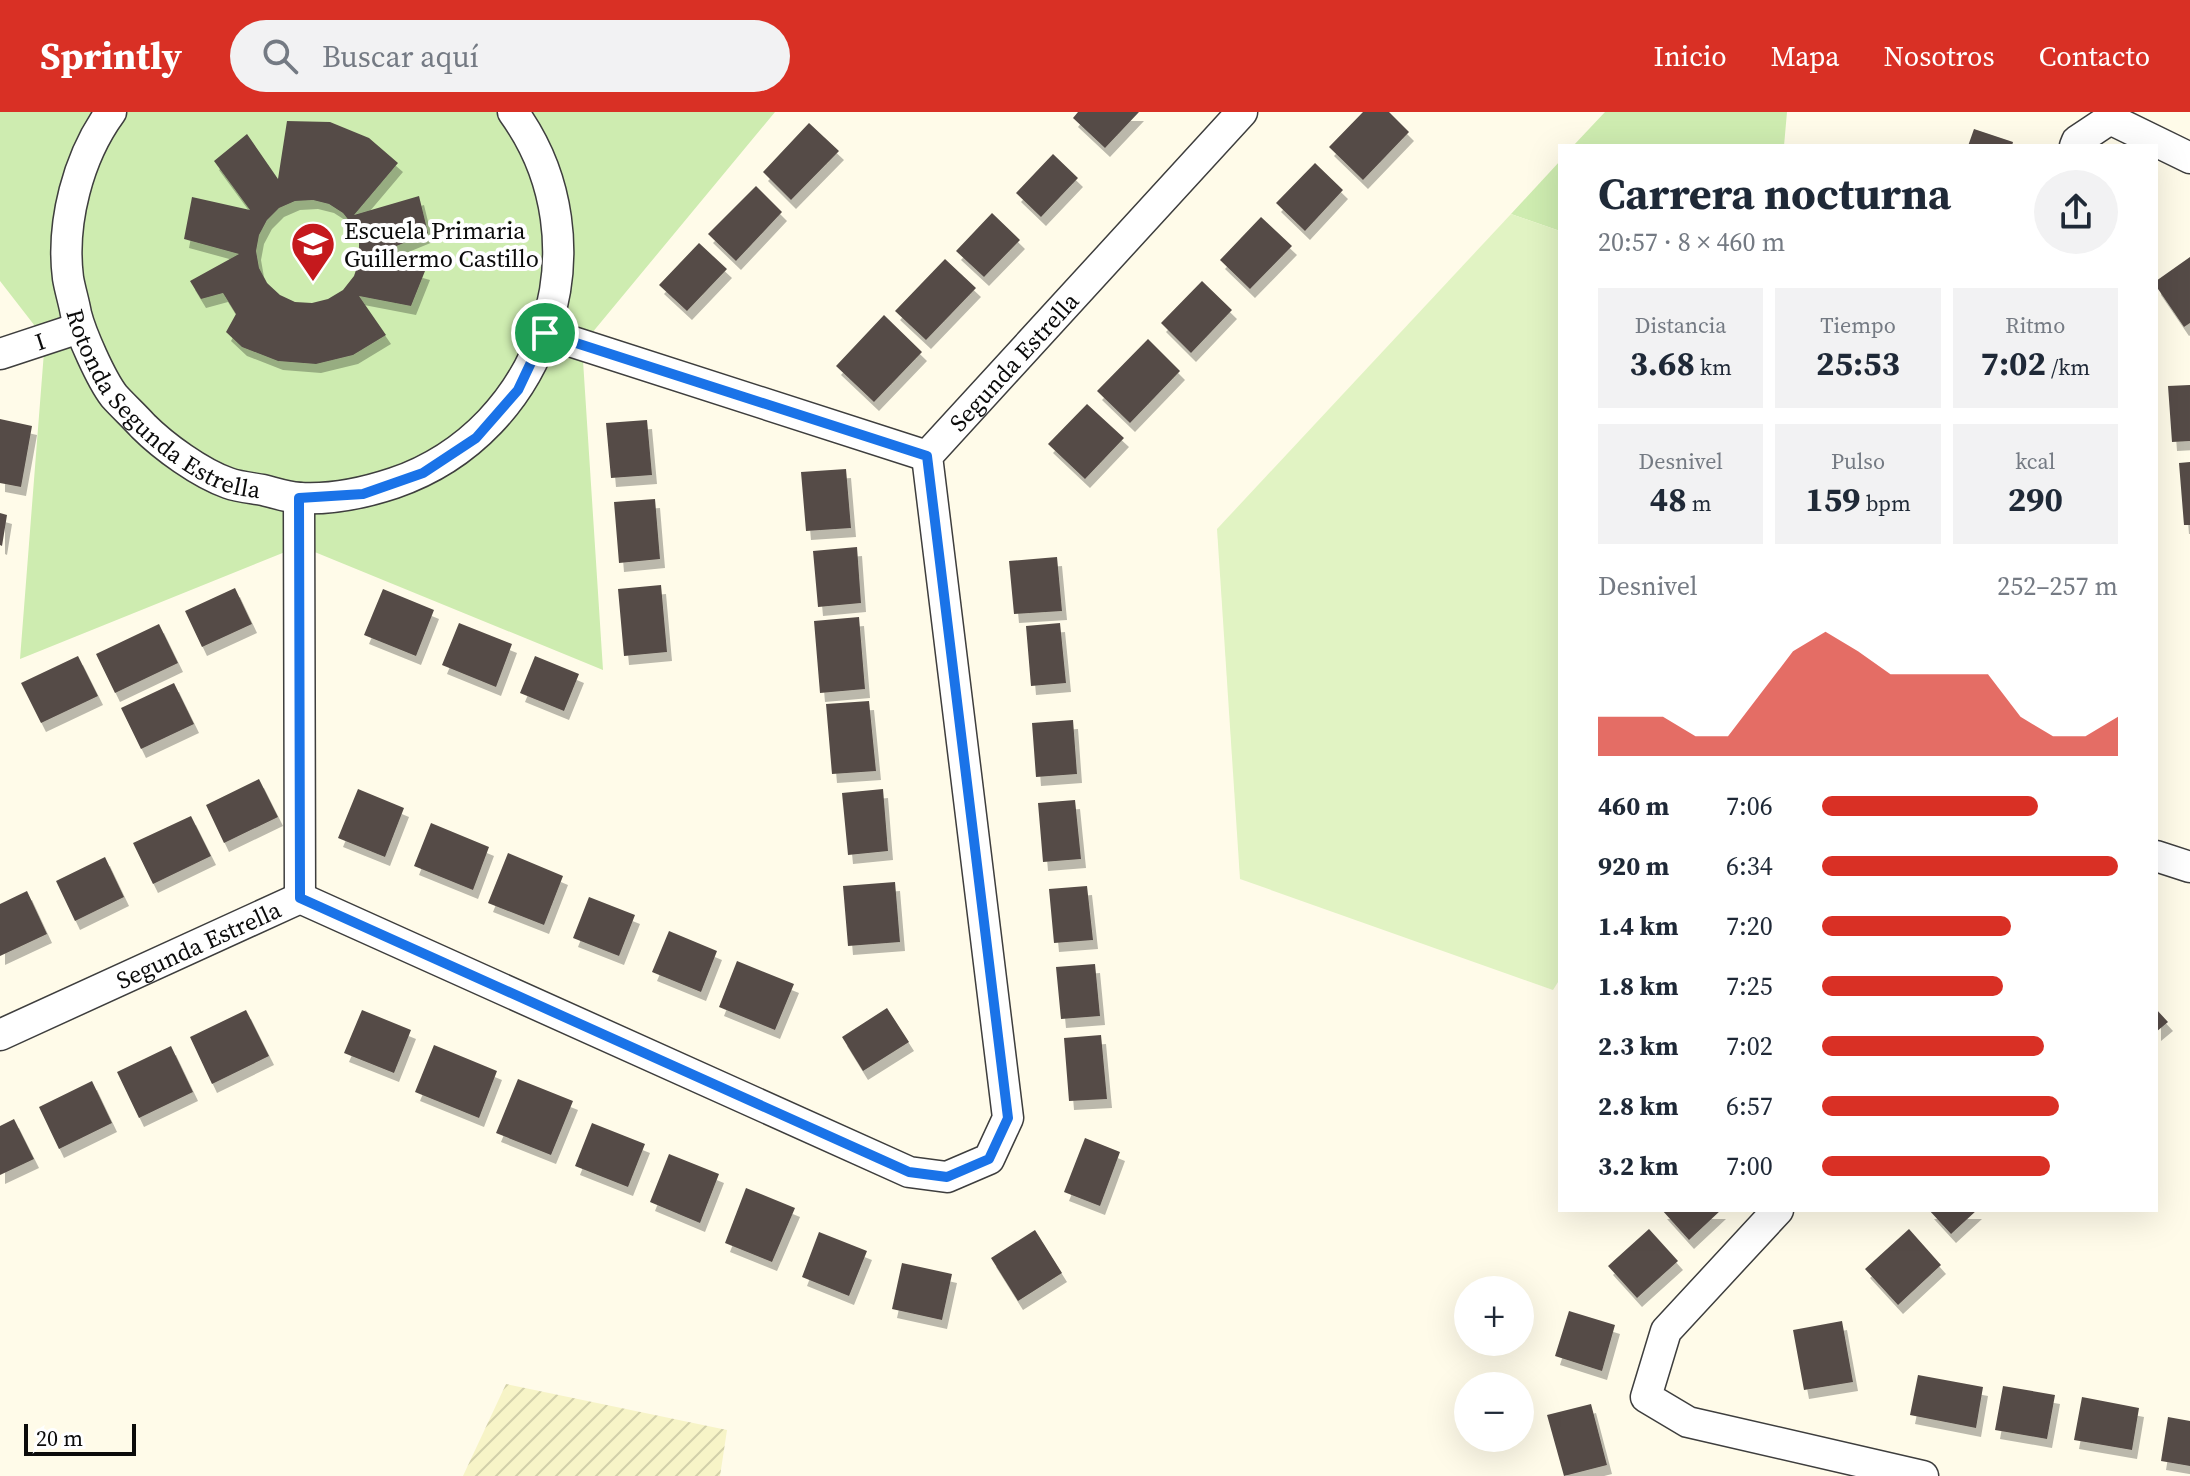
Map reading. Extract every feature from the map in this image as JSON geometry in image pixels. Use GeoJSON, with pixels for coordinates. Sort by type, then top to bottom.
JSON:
{"type":"FeatureCollection","features":[{"type":"Feature","properties":{"kind":"street","name":"Rotonda Segunda Estrella"},"geometry":{"type":"LineString","coordinates":[[111,112],[100,126],[79,174],[69,225],[68,277],[79,328],[112,394],[163,447],[227,483],[299,498],[363,494],[423,473],[476,438],[518,390],[545,333],[557,282],[557,230],[547,179],[526,131],[513,112]]}},
{"type":"Feature","properties":{"kind":"street","name":"Segunda Estrella"},"geometry":{"type":"LineString","coordinates":[[0,1035],[300,898],[909,1172],[947,1177],[989,1159],[1008,1118],[927,456],[1242,112]]}},
{"type":"Feature","properties":{"kind":"street"},"geometry":{"type":"LineString","coordinates":[[2076,144],[2110,119],[2190,158]]}},
{"type":"Feature","properties":{"kind":"street","name":"I"},"geometry":{"type":"LineString","coordinates":[[0,354],[79,328]]}},
{"type":"Feature","properties":{"kind":"street"},"geometry":{"type":"LineString","coordinates":[[545,333],[927,456]]}},
{"type":"Feature","properties":{"kind":"street"},"geometry":{"type":"LineString","coordinates":[[299,498],[300,898]]}},
{"type":"Feature","properties":{"kind":"street"},"geometry":{"type":"LineString","coordinates":[[2158,857],[2190,867]]}},
{"type":"Feature","properties":{"kind":"street"},"geometry":{"type":"LineString","coordinates":[[1776,1212],[1666,1331],[1646,1397],[1688,1422],[1923,1476]]}},
{"type":"Feature","properties":{"kind":"shaded area"},"geometry":{"type":"Polygon","coordinates":[[[506,1384],[727,1430],[720,1476],[463,1476],[506,1384]]]}},
{"type":"Feature","properties":{"kind":"green space"},"geometry":{"type":"Polygon","coordinates":[[[0,112],[775,112],[582,345],[603,670],[300,546],[20,659],[45,339],[0,281],[0,112]]]}},
{"type":"Feature","properties":{"kind":"green space"},"geometry":{"type":"Polygon","coordinates":[[[1605,112],[1787,112],[1784,144],[1575,144],[1605,112]]]}},
{"type":"Feature","properties":{"kind":"green space"},"geometry":{"type":"Polygon","coordinates":[[[1558,163],[1558,230],[1511,214],[1558,163]]]}},
{"type":"Feature","properties":{"kind":"green space"},"geometry":{"type":"Polygon","coordinates":[[[1511,214],[1558,230],[1558,982],[1553,990],[1240,879],[1217,529],[1511,214]]]}},
{"type":"Feature","properties":{"kind":"building"},"geometry":{"type":"Polygon","coordinates":[[[1078,112],[1139,112],[1105,148],[1073,118],[1078,112]]]}},
{"type":"Feature","properties":{"kind":"building"},"geometry":{"type":"Polygon","coordinates":[[[1363,112],[1389,112],[1409,132],[1363,180],[1329,147],[1363,112]]]}},
{"type":"Feature","properties":{"kind":"building"},"geometry":{"type":"Polygon","coordinates":[[[287,121],[330,122],[369,138],[398,163],[354,215],[419,196],[428,233],[372,256],[425,271],[411,306],[359,296],[386,335],[353,355],[316,364],[278,361],[242,347],[226,332],[236,314],[223,293],[201,299],[190,281],[239,254],[184,239],[192,197],[250,210],[214,161],[247,134],[278,179],[287,121]],[[313,200],[295,201],[279,208],[267,220],[259,235],[256,251],[259,268],[267,283],[280,295],[295,302],[312,303],[328,299],[343,290],[354,276],[359,261],[359,243],[354,227],[343,213],[329,204],[313,200]]]}},
{"type":"Feature","properties":{"kind":"building"},"geometry":{"type":"Polygon","coordinates":[[[809,123],[839,151],[791,200],[763,172],[809,123]]]}},
{"type":"Feature","properties":{"kind":"building"},"geometry":{"type":"Polygon","coordinates":[[[1974,129],[2013,142],[2012,144],[1969,144],[1974,129]]]}},
{"type":"Feature","properties":{"kind":"building"},"geometry":{"type":"Polygon","coordinates":[[[1053,154],[1078,178],[1041,217],[1016,193],[1053,154]]]}},
{"type":"Feature","properties":{"kind":"building"},"geometry":{"type":"Polygon","coordinates":[[[1315,163],[1343,190],[1305,231],[1276,203],[1315,163]]]}},
{"type":"Feature","properties":{"kind":"building"},"geometry":{"type":"Polygon","coordinates":[[[756,186],[782,212],[736,261],[708,234],[756,186]]]}},
{"type":"Feature","properties":{"kind":"building"},"geometry":{"type":"Polygon","coordinates":[[[992,213],[1020,240],[984,277],[956,251],[992,213]]]}},
{"type":"Feature","properties":{"kind":"building"},"geometry":{"type":"Polygon","coordinates":[[[1261,217],[1292,246],[1250,289],[1220,260],[1261,217]]]}},
{"type":"Feature","properties":{"kind":"building"},"geometry":{"type":"Polygon","coordinates":[[[699,243],[727,269],[687,311],[659,285],[699,243]]]}},
{"type":"Feature","properties":{"kind":"building"},"geometry":{"type":"Polygon","coordinates":[[[2190,257],[2190,323],[2184,327],[2158,289],[2158,280],[2190,257]]]}},
{"type":"Feature","properties":{"kind":"building"},"geometry":{"type":"Polygon","coordinates":[[[945,259],[976,288],[926,340],[895,311],[945,259]]]}},
{"type":"Feature","properties":{"kind":"building"},"geometry":{"type":"Polygon","coordinates":[[[1202,281],[1232,310],[1191,353],[1161,323],[1202,281]]]}},
{"type":"Feature","properties":{"kind":"building"},"geometry":{"type":"Polygon","coordinates":[[[884,315],[922,352],[874,402],[836,366],[884,315]]]}},
{"type":"Feature","properties":{"kind":"building"},"geometry":{"type":"Polygon","coordinates":[[[1148,339],[1180,371],[1130,423],[1097,391],[1148,339]]]}},
{"type":"Feature","properties":{"kind":"building"},"geometry":{"type":"Polygon","coordinates":[[[2190,385],[2190,441],[2172,442],[2168,386],[2190,385]]]}},
{"type":"Feature","properties":{"kind":"building"},"geometry":{"type":"Polygon","coordinates":[[[1087,404],[1124,438],[1085,479],[1048,444],[1087,404]]]}},
{"type":"Feature","properties":{"kind":"building"},"geometry":{"type":"Polygon","coordinates":[[[0,419],[32,426],[21,487],[0,483],[0,419]]]}},
{"type":"Feature","properties":{"kind":"building"},"geometry":{"type":"Polygon","coordinates":[[[647,420],[652,475],[611,478],[606,423],[647,420]]]}},
{"type":"Feature","properties":{"kind":"building"},"geometry":{"type":"Polygon","coordinates":[[[2190,462],[2190,525],[2184,525],[2179,463],[2190,462]]]}},
{"type":"Feature","properties":{"kind":"building"},"geometry":{"type":"Polygon","coordinates":[[[846,469],[851,528],[806,531],[801,472],[846,469]]]}},
{"type":"Feature","properties":{"kind":"building"},"geometry":{"type":"Polygon","coordinates":[[[655,499],[660,559],[619,563],[614,502],[655,499]]]}},
{"type":"Feature","properties":{"kind":"building"},"geometry":{"type":"Polygon","coordinates":[[[0,513],[7,515],[2,546],[0,545],[0,513]]]}},
{"type":"Feature","properties":{"kind":"building"},"geometry":{"type":"Polygon","coordinates":[[[857,547],[861,603],[818,607],[813,551],[857,547]]]}},
{"type":"Feature","properties":{"kind":"building"},"geometry":{"type":"Polygon","coordinates":[[[1057,557],[1062,611],[1014,614],[1009,561],[1057,557]]]}},
{"type":"Feature","properties":{"kind":"building"},"geometry":{"type":"Polygon","coordinates":[[[661,585],[667,652],[624,656],[618,589],[661,585]]]}},
{"type":"Feature","properties":{"kind":"building"},"geometry":{"type":"Polygon","coordinates":[[[235,588],[252,624],[202,647],[185,611],[235,588]]]}},
{"type":"Feature","properties":{"kind":"building"},"geometry":{"type":"Polygon","coordinates":[[[383,589],[434,610],[416,656],[364,635],[383,589]]]}},
{"type":"Feature","properties":{"kind":"building"},"geometry":{"type":"Polygon","coordinates":[[[859,617],[865,689],[820,693],[814,621],[859,617]]]}},
{"type":"Feature","properties":{"kind":"building"},"geometry":{"type":"Polygon","coordinates":[[[459,623],[512,644],[496,687],[442,665],[459,623]]]}},
{"type":"Feature","properties":{"kind":"building"},"geometry":{"type":"Polygon","coordinates":[[[1060,623],[1066,683],[1031,686],[1026,626],[1060,623]]]}},
{"type":"Feature","properties":{"kind":"building"},"geometry":{"type":"Polygon","coordinates":[[[159,624],[178,663],[115,693],[96,654],[159,624]]]}},
{"type":"Feature","properties":{"kind":"building"},"geometry":{"type":"Polygon","coordinates":[[[78,656],[98,696],[41,723],[21,683],[78,656]]]}},
{"type":"Feature","properties":{"kind":"building"},"geometry":{"type":"Polygon","coordinates":[[[535,656],[579,674],[564,711],[520,693],[535,656]]]}},
{"type":"Feature","properties":{"kind":"building"},"geometry":{"type":"Polygon","coordinates":[[[174,683],[194,724],[141,749],[121,708],[174,683]]]}},
{"type":"Feature","properties":{"kind":"building"},"geometry":{"type":"Polygon","coordinates":[[[869,701],[876,771],[832,774],[826,704],[869,701]]]}},
{"type":"Feature","properties":{"kind":"building"},"geometry":{"type":"Polygon","coordinates":[[[1073,720],[1077,774],[1036,777],[1032,723],[1073,720]]]}},
{"type":"Feature","properties":{"kind":"building"},"geometry":{"type":"Polygon","coordinates":[[[259,779],[278,817],[224,843],[206,805],[259,779]]]}},
{"type":"Feature","properties":{"kind":"building"},"geometry":{"type":"Polygon","coordinates":[[[358,789],[404,808],[385,857],[338,838],[358,789]]]}},
{"type":"Feature","properties":{"kind":"building"},"geometry":{"type":"Polygon","coordinates":[[[883,789],[888,851],[848,855],[842,793],[883,789]]]}},
{"type":"Feature","properties":{"kind":"building"},"geometry":{"type":"Polygon","coordinates":[[[1075,800],[1081,859],[1043,862],[1038,803],[1075,800]]]}},
{"type":"Feature","properties":{"kind":"building"},"geometry":{"type":"Polygon","coordinates":[[[191,816],[211,856],[153,884],[133,843],[191,816]]]}},
{"type":"Feature","properties":{"kind":"building"},"geometry":{"type":"Polygon","coordinates":[[[431,823],[489,847],[473,890],[414,866],[431,823]]]}},
{"type":"Feature","properties":{"kind":"building"},"geometry":{"type":"Polygon","coordinates":[[[508,853],[563,876],[544,925],[488,903],[508,853]]]}},
{"type":"Feature","properties":{"kind":"building"},"geometry":{"type":"Polygon","coordinates":[[[105,857],[124,897],[75,921],[56,881],[105,857]]]}},
{"type":"Feature","properties":{"kind":"building"},"geometry":{"type":"Polygon","coordinates":[[[895,882],[900,942],[848,946],[843,886],[895,882]]]}},
{"type":"Feature","properties":{"kind":"building"},"geometry":{"type":"Polygon","coordinates":[[[1087,886],[1093,940],[1054,943],[1049,889],[1087,886]]]}},
{"type":"Feature","properties":{"kind":"building"},"geometry":{"type":"Polygon","coordinates":[[[27,891],[47,934],[0,956],[0,904],[27,891]]]}},
{"type":"Feature","properties":{"kind":"building"},"geometry":{"type":"Polygon","coordinates":[[[589,897],[635,915],[619,956],[573,938],[589,897]]]}},
{"type":"Feature","properties":{"kind":"building"},"geometry":{"type":"Polygon","coordinates":[[[669,931],[717,951],[701,992],[652,972],[669,931]]]}},
{"type":"Feature","properties":{"kind":"building"},"geometry":{"type":"Polygon","coordinates":[[[737,961],[794,984],[775,1030],[719,1007],[737,961]]]}},
{"type":"Feature","properties":{"kind":"building"},"geometry":{"type":"Polygon","coordinates":[[[1095,964],[1100,1016],[1061,1019],[1056,967],[1095,964]]]}},
{"type":"Feature","properties":{"kind":"building"},"geometry":{"type":"Polygon","coordinates":[[[887,1008],[909,1042],[863,1071],[842,1037],[887,1008]]]}},
{"type":"Feature","properties":{"kind":"building"},"geometry":{"type":"Polygon","coordinates":[[[246,1010],[269,1056],[212,1084],[190,1037],[246,1010]]]}},
{"type":"Feature","properties":{"kind":"building"},"geometry":{"type":"Polygon","coordinates":[[[362,1010],[411,1030],[394,1073],[344,1053],[362,1010]]]}},
{"type":"Feature","properties":{"kind":"building"},"geometry":{"type":"Polygon","coordinates":[[[2158,1011],[2168,1022],[2158,1030],[2158,1011]]]}},
{"type":"Feature","properties":{"kind":"building"},"geometry":{"type":"Polygon","coordinates":[[[1101,1035],[1107,1099],[1069,1101],[1064,1038],[1101,1035]]]}},
{"type":"Feature","properties":{"kind":"building"},"geometry":{"type":"Polygon","coordinates":[[[434,1045],[497,1071],[479,1118],[415,1092],[434,1045]]]}},
{"type":"Feature","properties":{"kind":"building"},"geometry":{"type":"Polygon","coordinates":[[[171,1046],[193,1092],[139,1118],[117,1072],[171,1046]]]}},
{"type":"Feature","properties":{"kind":"building"},"geometry":{"type":"Polygon","coordinates":[[[518,1079],[573,1101],[551,1155],[496,1133],[518,1079]]]}},
{"type":"Feature","properties":{"kind":"building"},"geometry":{"type":"Polygon","coordinates":[[[92,1081],[112,1123],[59,1149],[39,1107],[92,1081]]]}},
{"type":"Feature","properties":{"kind":"building"},"geometry":{"type":"Polygon","coordinates":[[[14,1119],[34,1159],[0,1175],[0,1126],[14,1119]]]}},
{"type":"Feature","properties":{"kind":"building"},"geometry":{"type":"Polygon","coordinates":[[[592,1123],[645,1144],[628,1187],[575,1166],[592,1123]]]}},
{"type":"Feature","properties":{"kind":"building"},"geometry":{"type":"Polygon","coordinates":[[[1085,1138],[1120,1152],[1100,1206],[1064,1192],[1085,1138]]]}},
{"type":"Feature","properties":{"kind":"building"},"geometry":{"type":"Polygon","coordinates":[[[669,1154],[719,1174],[700,1223],[650,1202],[669,1154]]]}},
{"type":"Feature","properties":{"kind":"building"},"geometry":{"type":"Polygon","coordinates":[[[746,1188],[795,1208],[772,1262],[725,1243],[746,1188]]]}},
{"type":"Feature","properties":{"kind":"building"},"geometry":{"type":"Polygon","coordinates":[[[1664,1212],[1719,1212],[1689,1240],[1664,1212]]]}},
{"type":"Feature","properties":{"kind":"building"},"geometry":{"type":"Polygon","coordinates":[[[1931,1212],[1975,1212],[1951,1234],[1931,1212]]]}},
{"type":"Feature","properties":{"kind":"building"},"geometry":{"type":"Polygon","coordinates":[[[1649,1229],[1678,1261],[1637,1298],[1608,1266],[1649,1229]]]}},
{"type":"Feature","properties":{"kind":"building"},"geometry":{"type":"Polygon","coordinates":[[[1909,1229],[1941,1265],[1898,1305],[1865,1269],[1909,1229]]]}},
{"type":"Feature","properties":{"kind":"building"},"geometry":{"type":"Polygon","coordinates":[[[1035,1230],[1062,1273],[1018,1301],[991,1258],[1035,1230]]]}},
{"type":"Feature","properties":{"kind":"building"},"geometry":{"type":"Polygon","coordinates":[[[819,1232],[867,1251],[849,1296],[802,1277],[819,1232]]]}},
{"type":"Feature","properties":{"kind":"building"},"geometry":{"type":"Polygon","coordinates":[[[902,1263],[952,1274],[942,1320],[892,1309],[902,1263]]]}},
{"type":"Feature","properties":{"kind":"building"},"geometry":{"type":"Polygon","coordinates":[[[1569,1311],[1615,1325],[1602,1371],[1555,1356],[1569,1311]]]}},
{"type":"Feature","properties":{"kind":"building"},"geometry":{"type":"Polygon","coordinates":[[[1842,1321],[1853,1382],[1804,1390],[1793,1330],[1842,1321]]]}},
{"type":"Feature","properties":{"kind":"building"},"geometry":{"type":"Polygon","coordinates":[[[1918,1375],[1983,1387],[1976,1428],[1910,1415],[1918,1375]]]}},
{"type":"Feature","properties":{"kind":"building"},"geometry":{"type":"Polygon","coordinates":[[[2003,1386],[2055,1395],[2047,1439],[1995,1430],[2003,1386]]]}},
{"type":"Feature","properties":{"kind":"building"},"geometry":{"type":"Polygon","coordinates":[[[2082,1397],[2139,1408],[2132,1450],[2074,1440],[2082,1397]]]}},
{"type":"Feature","properties":{"kind":"building"},"geometry":{"type":"Polygon","coordinates":[[[1591,1404],[1607,1465],[1564,1476],[1547,1415],[1591,1404]]]}},
{"type":"Feature","properties":{"kind":"building"},"geometry":{"type":"Polygon","coordinates":[[[2168,1417],[2190,1421],[2190,1466],[2161,1461],[2168,1417]]]}},
{"type":"Feature","properties":{"kind":"place","name":"Escuela Primaria Guillermo Castillo"},"geometry":{"type":"Point","coordinates":[313,283]}},
{"type":"Feature","properties":{"kind":"route"},"geometry":{"type":"LineString","coordinates":[[545,333],[927,456],[1008,1118],[989,1159],[947,1177],[909,1172],[300,898],[299,498],[363,494],[423,473],[476,438],[518,390],[545,333]]}}]}
